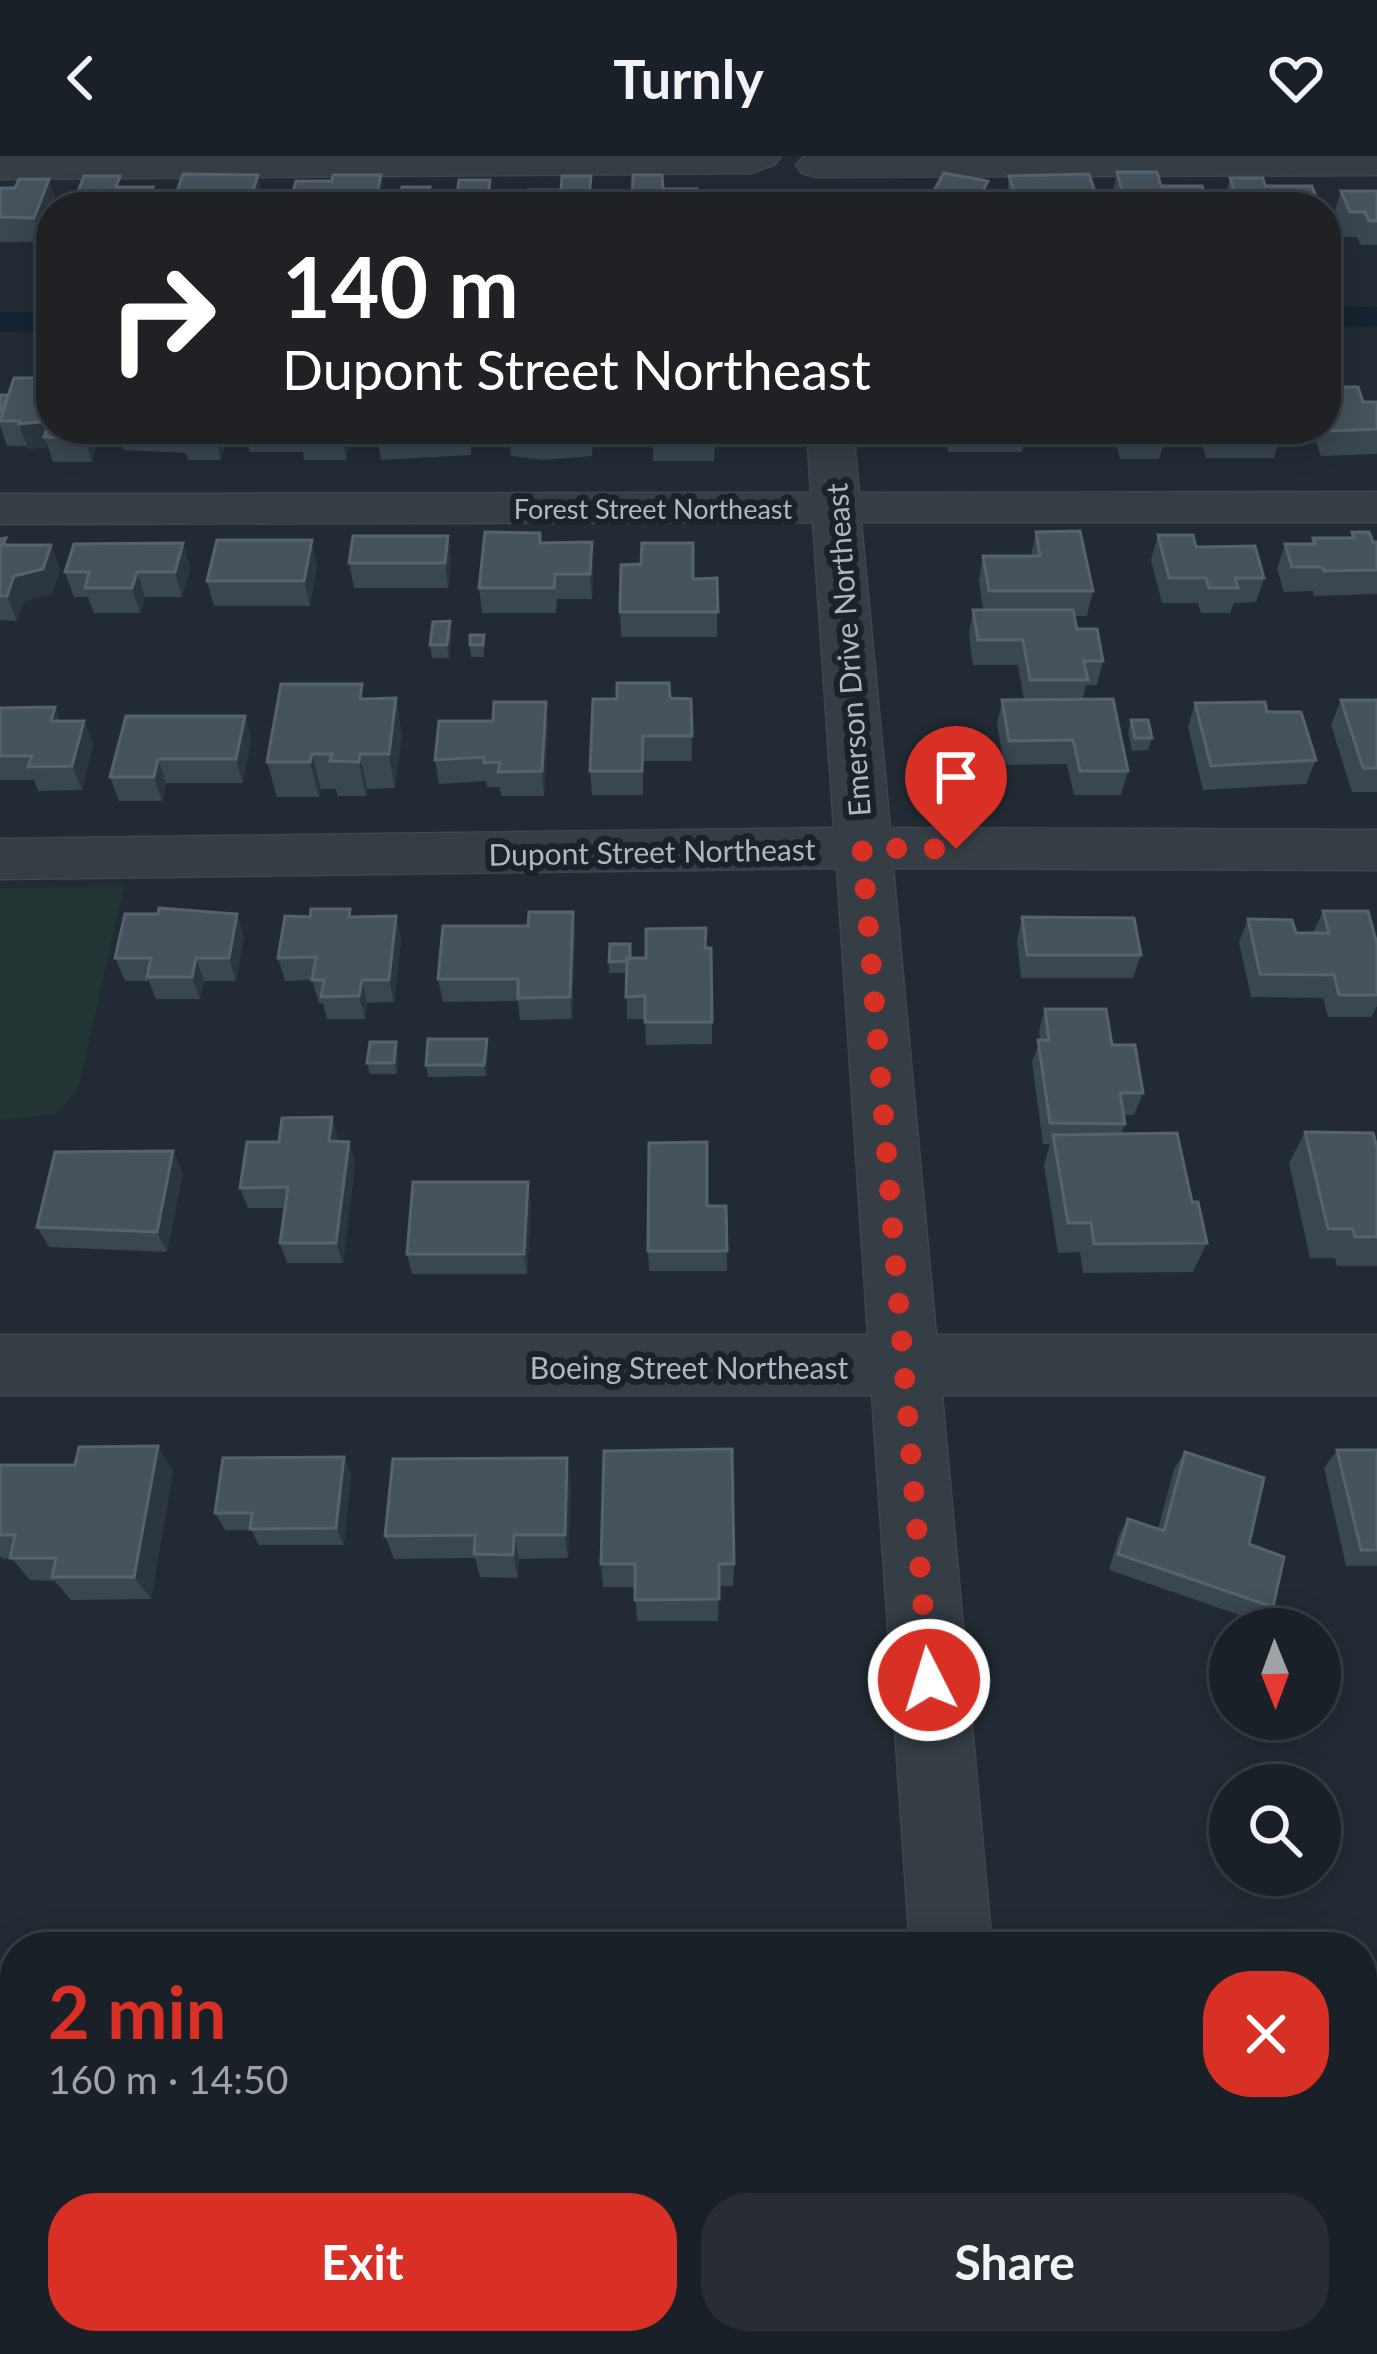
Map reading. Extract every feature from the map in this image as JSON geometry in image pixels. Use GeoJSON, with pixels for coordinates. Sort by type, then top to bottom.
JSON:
{"type":"FeatureCollection","features":[{"type":"Feature","properties":{"kind":"street"},"geometry":{"type":"LineString","coordinates":[[0,167],[751,161],[761,156]]}},
{"type":"Feature","properties":{"kind":"street"},"geometry":{"type":"LineString","coordinates":[[814,192],[817,160],[1377,163]]}},
{"type":"Feature","properties":{"kind":"street","name":"Emerson Drive Northeast"},"geometry":{"type":"LineString","coordinates":[[831,444],[950,1932]]}},
{"type":"Feature","properties":{"kind":"street","name":"Forest Street Northeast"},"geometry":{"type":"LineString","coordinates":[[0,509],[1377,507]]}},
{"type":"Feature","properties":{"kind":"street","name":"Dupont Street Northeast"},"geometry":{"type":"LineString","coordinates":[[0,860],[862,848],[1377,850]]}},
{"type":"Feature","properties":{"kind":"street","name":"Boeing Street Northeast"},"geometry":{"type":"LineString","coordinates":[[0,1365],[1377,1365]]}},
{"type":"Feature","properties":{"kind":"shaded area"},"geometry":{"type":"Polygon","coordinates":[[[124,887],[78,1089],[56,1114],[0,1120],[0,888],[124,887]]]}},
{"type":"Feature","properties":{"kind":"building"},"geometry":{"type":"Polygon","coordinates":[[[1117,172],[1157,172],[1161,186],[1202,186],[1204,192],[1122,192],[1117,172]]]}},
{"type":"Feature","properties":{"kind":"building"},"geometry":{"type":"Polygon","coordinates":[[[944,173],[988,181],[982,192],[933,192],[944,173]]]}},
{"type":"Feature","properties":{"kind":"building"},"geometry":{"type":"Polygon","coordinates":[[[183,174],[258,175],[253,192],[177,192],[183,174]]]}},
{"type":"Feature","properties":{"kind":"building"},"geometry":{"type":"Polygon","coordinates":[[[1089,174],[1095,192],[1014,192],[1009,176],[1089,174]]]}},
{"type":"Feature","properties":{"kind":"building"},"geometry":{"type":"Polygon","coordinates":[[[333,175],[381,175],[377,192],[293,192],[296,181],[332,181],[333,175]]]}},
{"type":"Feature","properties":{"kind":"building"},"geometry":{"type":"Polygon","coordinates":[[[633,175],[662,175],[663,189],[697,189],[697,192],[632,192],[633,175]]]}},
{"type":"Feature","properties":{"kind":"building"},"geometry":{"type":"Polygon","coordinates":[[[84,176],[120,176],[116,187],[153,187],[151,192],[78,192],[84,176]]]}},
{"type":"Feature","properties":{"kind":"building"},"geometry":{"type":"Polygon","coordinates":[[[562,176],[591,176],[589,192],[528,192],[528,190],[561,190],[562,176]]]}},
{"type":"Feature","properties":{"kind":"building"},"geometry":{"type":"Polygon","coordinates":[[[1230,178],[1263,178],[1265,186],[1312,186],[1314,192],[1234,192],[1230,178]]]}},
{"type":"Feature","properties":{"kind":"building"},"geometry":{"type":"Polygon","coordinates":[[[19,179],[49,179],[44,192],[36,192],[34,218],[0,217],[0,188],[15,188],[19,179]]]}},
{"type":"Feature","properties":{"kind":"building"},"geometry":{"type":"Polygon","coordinates":[[[459,180],[490,180],[489,192],[457,192],[459,180]]]}},
{"type":"Feature","properties":{"kind":"building"},"geometry":{"type":"Polygon","coordinates":[[[402,187],[430,187],[429,192],[401,192],[402,187]]]}},
{"type":"Feature","properties":{"kind":"building"},"geometry":{"type":"Polygon","coordinates":[[[1341,191],[1377,191],[1377,221],[1369,221],[1365,212],[1350,212],[1341,191]]]}},
{"type":"Feature","properties":{"kind":"building"},"geometry":{"type":"Polygon","coordinates":[[[14,378],[36,378],[36,422],[0,421],[14,378]]]}},
{"type":"Feature","properties":{"kind":"building"},"geometry":{"type":"Polygon","coordinates":[[[1341,387],[1358,387],[1363,402],[1377,402],[1377,429],[1341,430],[1341,387]]]}},
{"type":"Feature","properties":{"kind":"building"},"geometry":{"type":"Polygon","coordinates":[[[1080,531],[1093,591],[989,591],[983,556],[1040,556],[1036,532],[1080,531]]]}},
{"type":"Feature","properties":{"kind":"building"},"geometry":{"type":"Polygon","coordinates":[[[485,532],[540,533],[540,543],[592,542],[590,574],[555,574],[554,588],[479,588],[485,532]]]}},
{"type":"Feature","properties":{"kind":"building"},"geometry":{"type":"Polygon","coordinates":[[[1352,532],[1369,532],[1377,542],[1377,570],[1292,567],[1285,544],[1354,538],[1352,532]]]}},
{"type":"Feature","properties":{"kind":"building"},"geometry":{"type":"Polygon","coordinates":[[[1158,535],[1193,535],[1196,547],[1255,546],[1264,578],[1235,578],[1238,588],[1209,588],[1206,578],[1169,578],[1158,535]]]}},
{"type":"Feature","properties":{"kind":"building"},"geometry":{"type":"Polygon","coordinates":[[[353,536],[448,536],[445,563],[349,563],[353,536]]]}},
{"type":"Feature","properties":{"kind":"building"},"geometry":{"type":"Polygon","coordinates":[[[6,538],[3,545],[51,545],[43,569],[14,576],[7,596],[0,596],[0,539],[6,538]]]}},
{"type":"Feature","properties":{"kind":"building"},"geometry":{"type":"Polygon","coordinates":[[[217,540],[312,540],[304,581],[207,581],[217,540]]]}},
{"type":"Feature","properties":{"kind":"building"},"geometry":{"type":"Polygon","coordinates":[[[183,543],[175,572],[137,572],[132,588],[85,588],[89,572],[65,572],[74,544],[183,543]]]}},
{"type":"Feature","properties":{"kind":"building"},"geometry":{"type":"Polygon","coordinates":[[[642,543],[693,543],[693,579],[717,578],[718,612],[620,612],[621,565],[641,564],[642,543]]]}},
{"type":"Feature","properties":{"kind":"building"},"geometry":{"type":"Polygon","coordinates":[[[973,610],[1073,610],[1077,629],[1097,629],[1103,661],[1084,661],[1088,680],[1030,680],[1023,640],[978,640],[973,610]]]}},
{"type":"Feature","properties":{"kind":"building"},"geometry":{"type":"Polygon","coordinates":[[[450,621],[447,645],[430,645],[433,622],[450,621]]]}},
{"type":"Feature","properties":{"kind":"building"},"geometry":{"type":"Polygon","coordinates":[[[470,635],[484,635],[483,645],[470,645],[470,635]]]}},
{"type":"Feature","properties":{"kind":"building"},"geometry":{"type":"Polygon","coordinates":[[[617,683],[669,683],[670,698],[691,699],[692,736],[643,736],[642,771],[590,771],[593,699],[617,699],[617,683]]]}},
{"type":"Feature","properties":{"kind":"building"},"geometry":{"type":"Polygon","coordinates":[[[281,684],[362,684],[360,699],[396,698],[389,754],[360,754],[359,762],[330,761],[332,754],[312,754],[310,762],[267,762],[281,684]]]}},
{"type":"Feature","properties":{"kind":"building"},"geometry":{"type":"Polygon","coordinates":[[[1113,699],[1128,771],[1080,771],[1073,740],[1009,741],[1002,700],[1113,699]]]}},
{"type":"Feature","properties":{"kind":"building"},"geometry":{"type":"Polygon","coordinates":[[[1341,700],[1377,700],[1377,768],[1363,768],[1341,700]]]}},
{"type":"Feature","properties":{"kind":"building"},"geometry":{"type":"Polygon","coordinates":[[[494,702],[546,702],[542,771],[498,772],[500,762],[484,763],[484,757],[435,760],[439,721],[493,721],[494,702]]]}},
{"type":"Feature","properties":{"kind":"building"},"geometry":{"type":"Polygon","coordinates":[[[1265,702],[1267,712],[1301,712],[1316,760],[1211,766],[1195,703],[1265,702]]]}},
{"type":"Feature","properties":{"kind":"building"},"geometry":{"type":"Polygon","coordinates":[[[55,707],[51,721],[84,721],[72,766],[28,767],[32,756],[0,756],[0,708],[55,707]]]}},
{"type":"Feature","properties":{"kind":"building"},"geometry":{"type":"Polygon","coordinates":[[[126,716],[245,716],[236,759],[158,759],[154,777],[110,777],[126,716]]]}},
{"type":"Feature","properties":{"kind":"building"},"geometry":{"type":"Polygon","coordinates":[[[1131,720],[1148,720],[1152,738],[1135,738],[1131,720]]]}},
{"type":"Feature","properties":{"kind":"building"},"geometry":{"type":"Polygon","coordinates":[[[159,908],[237,914],[229,958],[196,958],[192,977],[147,977],[151,958],[115,958],[125,914],[158,914],[159,908]]]}},
{"type":"Feature","properties":{"kind":"building"},"geometry":{"type":"Polygon","coordinates":[[[311,909],[350,909],[349,917],[396,916],[389,980],[362,980],[359,996],[321,997],[324,980],[312,980],[316,957],[278,958],[285,916],[310,917],[311,909]]]}},
{"type":"Feature","properties":{"kind":"building"},"geometry":{"type":"Polygon","coordinates":[[[1323,911],[1368,911],[1377,944],[1377,995],[1339,995],[1334,975],[1260,974],[1248,919],[1292,920],[1296,933],[1329,933],[1323,911]]]}},
{"type":"Feature","properties":{"kind":"building"},"geometry":{"type":"Polygon","coordinates":[[[529,912],[573,912],[570,997],[518,998],[518,979],[438,979],[443,926],[528,926],[529,912]]]}},
{"type":"Feature","properties":{"kind":"building"},"geometry":{"type":"Polygon","coordinates":[[[1022,917],[1134,918],[1141,955],[1027,955],[1022,917]]]}},
{"type":"Feature","properties":{"kind":"building"},"geometry":{"type":"Polygon","coordinates":[[[706,928],[705,948],[711,948],[712,1022],[645,1022],[645,996],[626,997],[627,958],[646,958],[646,929],[706,928]]]}},
{"type":"Feature","properties":{"kind":"building"},"geometry":{"type":"Polygon","coordinates":[[[610,944],[630,944],[630,958],[609,962],[610,944]]]}},
{"type":"Feature","properties":{"kind":"building"},"geometry":{"type":"Polygon","coordinates":[[[1045,1009],[1106,1009],[1112,1045],[1135,1045],[1143,1093],[1120,1093],[1125,1124],[1050,1123],[1038,1040],[1049,1040],[1045,1009]]]}},
{"type":"Feature","properties":{"kind":"building"},"geometry":{"type":"Polygon","coordinates":[[[428,1039],[487,1039],[484,1065],[426,1065],[428,1039]]]}},
{"type":"Feature","properties":{"kind":"building"},"geometry":{"type":"Polygon","coordinates":[[[370,1042],[396,1042],[394,1063],[367,1063],[370,1042]]]}},
{"type":"Feature","properties":{"kind":"building"},"geometry":{"type":"Polygon","coordinates":[[[332,1117],[329,1141],[349,1142],[336,1243],[280,1243],[288,1187],[240,1188],[247,1142],[279,1142],[282,1118],[332,1117]]]}},
{"type":"Feature","properties":{"kind":"building"},"geometry":{"type":"Polygon","coordinates":[[[1305,1132],[1373,1133],[1377,1237],[1355,1237],[1353,1229],[1328,1229],[1305,1132]]]}},
{"type":"Feature","properties":{"kind":"building"},"geometry":{"type":"Polygon","coordinates":[[[1177,1133],[1192,1202],[1198,1202],[1207,1243],[1094,1244],[1091,1223],[1068,1223],[1053,1135],[1177,1133]]]}},
{"type":"Feature","properties":{"kind":"building"},"geometry":{"type":"Polygon","coordinates":[[[707,1142],[707,1206],[726,1206],[727,1251],[648,1251],[649,1143],[707,1142]]]}},
{"type":"Feature","properties":{"kind":"building"},"geometry":{"type":"Polygon","coordinates":[[[173,1151],[157,1232],[37,1227],[55,1152],[173,1151]]]}},
{"type":"Feature","properties":{"kind":"building"},"geometry":{"type":"Polygon","coordinates":[[[413,1182],[528,1182],[524,1254],[407,1254],[413,1182]]]}},
{"type":"Feature","properties":{"kind":"building"},"geometry":{"type":"Polygon","coordinates":[[[158,1446],[134,1577],[52,1577],[56,1558],[10,1558],[15,1535],[0,1535],[0,1465],[75,1465],[79,1447],[158,1446]]]}},
{"type":"Feature","properties":{"kind":"building"},"geometry":{"type":"Polygon","coordinates":[[[732,1449],[734,1564],[719,1564],[719,1599],[635,1600],[635,1564],[601,1564],[604,1451],[732,1449]]]}},
{"type":"Feature","properties":{"kind":"building"},"geometry":{"type":"Polygon","coordinates":[[[1337,1450],[1377,1450],[1377,1550],[1361,1550],[1337,1450]]]}},
{"type":"Feature","properties":{"kind":"building"},"geometry":{"type":"Polygon","coordinates":[[[1185,1452],[1264,1478],[1249,1544],[1284,1557],[1273,1607],[1118,1554],[1128,1519],[1164,1531],[1185,1452]]]}},
{"type":"Feature","properties":{"kind":"building"},"geometry":{"type":"Polygon","coordinates":[[[344,1457],[336,1528],[250,1529],[252,1513],[215,1513],[223,1458],[344,1457]]]}},
{"type":"Feature","properties":{"kind":"building"},"geometry":{"type":"Polygon","coordinates":[[[567,1458],[565,1535],[514,1535],[513,1555],[474,1554],[475,1535],[385,1536],[393,1459],[567,1458]]]}},
{"type":"Feature","properties":{"kind":"waterway"},"geometry":{"type":"LineString","coordinates":[[1341,317],[1377,317]]}},
{"type":"Feature","properties":{"kind":"waterway"},"geometry":{"type":"LineString","coordinates":[[0,322],[36,322]]}},
{"type":"Feature","properties":{"kind":"route"},"geometry":{"type":"LineString","coordinates":[[929,1680],[862,848],[956,849]]}}]}
